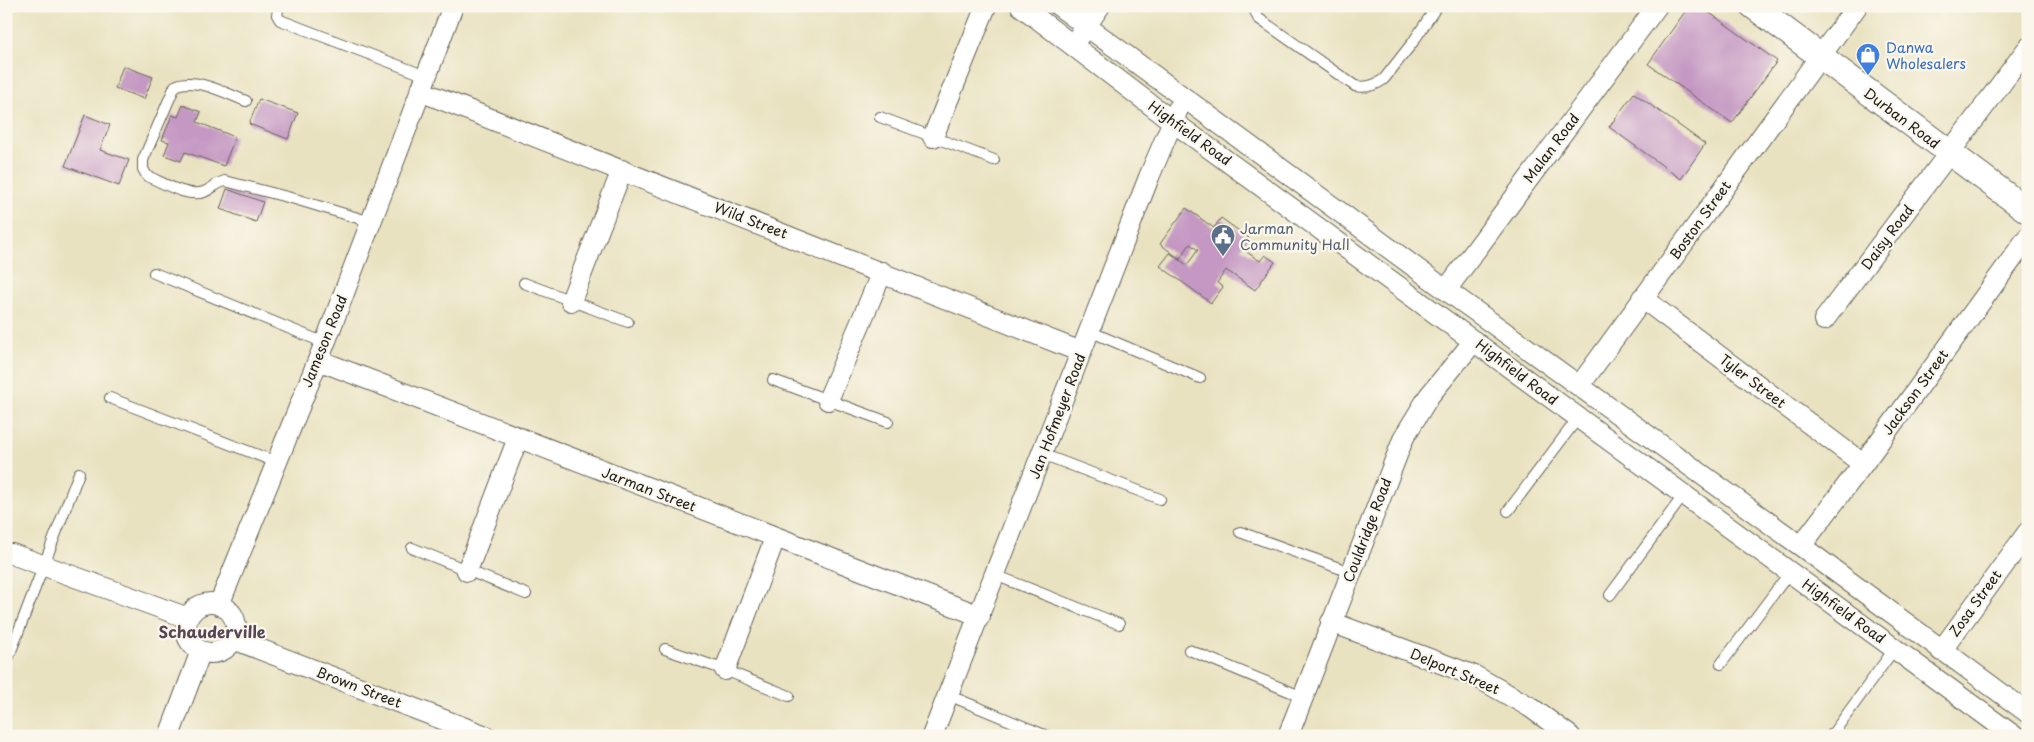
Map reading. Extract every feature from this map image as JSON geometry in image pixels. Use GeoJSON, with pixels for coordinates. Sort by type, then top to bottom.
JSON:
{"type":"FeatureCollection","features":[{"type":"Feature","properties":{"kind":"street","name":"Jameson Road"},"geometry":{"type":"LineString","coordinates":[[219,605],[321,352],[453,6]]}},
{"type":"Feature","properties":{"kind":"street"},"geometry":{"type":"LineString","coordinates":[[933,137],[986,6]]}},
{"type":"Feature","properties":{"kind":"street","name":"Highfield Road"},"geometry":{"type":"LineString","coordinates":[[1021,6],[1172,121],[1474,340],[1683,496],[1895,648],[2001,732]]}},
{"type":"Feature","properties":{"kind":"street","name":"Highfield Road"},"geometry":{"type":"LineString","coordinates":[[1059,6],[2028,713]]}},
{"type":"Feature","properties":{"kind":"street"},"geometry":{"type":"LineString","coordinates":[[1072,45],[1100,6]]}},
{"type":"Feature","properties":{"kind":"street","name":"Malan Road"},"geometry":{"type":"LineString","coordinates":[[1446,290],[1657,6]]}},
{"type":"Feature","properties":{"kind":"street","name":"Durban Road"},"geometry":{"type":"LineString","coordinates":[[1753,6],[2028,211]]}},
{"type":"Feature","properties":{"kind":"street","name":"Boston Street"},"geometry":{"type":"LineString","coordinates":[[1580,385],[1857,6]]}},
{"type":"Feature","properties":{"kind":"street","name":"Daisy Road"},"geometry":{"type":"LineString","coordinates":[[1824,320],[2028,48]]}},
{"type":"Feature","properties":{"kind":"street","name":"Wild Street"},"geometry":{"type":"LineString","coordinates":[[423,84],[622,170],[1081,352]]}},
{"type":"Feature","properties":{"kind":"street","name":"Jan Hofmeyer Road"},"geometry":{"type":"LineString","coordinates":[[932,736],[1089,331],[1172,121],[1184,97]]}},
{"type":"Feature","properties":{"kind":"street"},"geometry":{"type":"LineString","coordinates":[[571,301],[622,170]]}},
{"type":"Feature","properties":{"kind":"street","name":"Jackson Street"},"geometry":{"type":"LineString","coordinates":[[1801,546],[2028,237]]}},
{"type":"Feature","properties":{"kind":"street"},"geometry":{"type":"LineString","coordinates":[[828,400],[882,272]]}},
{"type":"Feature","properties":{"kind":"street","name":"Tyler Street"},"geometry":{"type":"LineString","coordinates":[[1642,298],[1863,464]]}},
{"type":"Feature","properties":{"kind":"street","name":"Couldridge Road"},"geometry":{"type":"LineString","coordinates":[[1288,736],[1350,572],[1404,437],[1429,396],[1474,340]]}},
{"type":"Feature","properties":{"kind":"street","name":"Jarman Street"},"geometry":{"type":"LineString","coordinates":[[321,352],[518,438],[980,616]]}},
{"type":"Feature","properties":{"kind":"street"},"geometry":{"type":"LineString","coordinates":[[467,571],[518,438]]}},
{"type":"Feature","properties":{"kind":"street","name":"Zosa Street"},"geometry":{"type":"LineString","coordinates":[[1941,650],[2028,532]]}},
{"type":"Feature","properties":{"kind":"street"},"geometry":{"type":"LineString","coordinates":[[725,670],[775,538]]}},
{"type":"Feature","properties":{"kind":"street"},"geometry":{"type":"LineString","coordinates":[[12,554],[188,618]]}},
{"type":"Feature","properties":{"kind":"street"},"geometry":{"type":"LineString","coordinates":[[204,604],[219,605],[232,615],[236,631],[233,639],[223,650],[208,653],[194,647],[186,633],[188,618],[198,607],[204,604]]}},
{"type":"Feature","properties":{"kind":"street","name":"Delport Street"},"geometry":{"type":"LineString","coordinates":[[1331,622],[1475,676],[1530,707],[1570,736]]}},
{"type":"Feature","properties":{"kind":"street","name":"Brown Street"},"geometry":{"type":"LineString","coordinates":[[233,639],[459,731],[486,736]]}},
{"type":"Feature","properties":{"kind":"street"},"geometry":{"type":"LineString","coordinates":[[169,736],[201,651]]}},
{"type":"Feature","properties":{"kind":"lane"},"geometry":{"type":"LineString","coordinates":[[280,6],[277,15],[280,20],[423,84]]}},
{"type":"Feature","properties":{"kind":"lane"},"geometry":{"type":"LineString","coordinates":[[1253,6],[1258,18],[1355,86],[1362,87],[1371,86],[1384,79],[1438,6]]}},
{"type":"Feature","properties":{"kind":"lane"},"geometry":{"type":"LineString","coordinates":[[246,101],[193,82],[183,82],[175,86],[144,160],[143,169],[147,176],[188,193],[202,194],[217,183],[225,181],[296,199],[370,222]]}},
{"type":"Feature","properties":{"kind":"lane"},"geometry":{"type":"LineString","coordinates":[[880,117],[994,160]]}},
{"type":"Feature","properties":{"kind":"lane"},"geometry":{"type":"LineString","coordinates":[[154,274],[321,352]]}},
{"type":"Feature","properties":{"kind":"lane"},"geometry":{"type":"LineString","coordinates":[[524,283],[628,322]]}},
{"type":"Feature","properties":{"kind":"lane"},"geometry":{"type":"LineString","coordinates":[[1089,331],[1200,378]]}},
{"type":"Feature","properties":{"kind":"lane"},"geometry":{"type":"LineString","coordinates":[[773,380],[888,422]]}},
{"type":"Feature","properties":{"kind":"lane"},"geometry":{"type":"LineString","coordinates":[[110,398],[276,462]]}},
{"type":"Feature","properties":{"kind":"lane"},"geometry":{"type":"LineString","coordinates":[[1508,511],[1578,418]]}},
{"type":"Feature","properties":{"kind":"lane"},"geometry":{"type":"LineString","coordinates":[[1042,454],[1160,499]]}},
{"type":"Feature","properties":{"kind":"lane"},"geometry":{"type":"LineString","coordinates":[[6,664],[79,473]]}},
{"type":"Feature","properties":{"kind":"lane"},"geometry":{"type":"LineString","coordinates":[[1610,595],[1683,496]]}},
{"type":"Feature","properties":{"kind":"lane"},"geometry":{"type":"LineString","coordinates":[[1240,532],[1350,572]]}},
{"type":"Feature","properties":{"kind":"lane"},"geometry":{"type":"LineString","coordinates":[[412,548],[526,594]]}},
{"type":"Feature","properties":{"kind":"lane"},"geometry":{"type":"LineString","coordinates":[[1722,664],[1790,572]]}},
{"type":"Feature","properties":{"kind":"lane"},"geometry":{"type":"LineString","coordinates":[[995,575],[1119,624]]}},
{"type":"Feature","properties":{"kind":"lane"},"geometry":{"type":"LineString","coordinates":[[1831,736],[1895,648]]}},
{"type":"Feature","properties":{"kind":"lane"},"geometry":{"type":"LineString","coordinates":[[665,649],[725,670],[789,696]]}},
{"type":"Feature","properties":{"kind":"lane"},"geometry":{"type":"LineString","coordinates":[[1189,650],[1303,697]]}},
{"type":"Feature","properties":{"kind":"lane"},"geometry":{"type":"LineString","coordinates":[[948,695],[1048,736]]}},
{"type":"Feature","properties":{"kind":"building"},"geometry":{"type":"Polygon","coordinates":[[[1689,6],[1700,6],[1777,61],[1732,123],[1648,64],[1689,6]]]}},
{"type":"Feature","properties":{"kind":"building"},"geometry":{"type":"Polygon","coordinates":[[[123,66],[153,77],[144,99],[115,88],[123,66]]]}},
{"type":"Feature","properties":{"kind":"building"},"geometry":{"type":"Polygon","coordinates":[[[1634,93],[1705,144],[1681,179],[1609,127],[1634,93]]]}},
{"type":"Feature","properties":{"kind":"building"},"geometry":{"type":"Polygon","coordinates":[[[259,99],[298,113],[288,139],[249,124],[259,99]]]}},
{"type":"Feature","properties":{"kind":"building"},"geometry":{"type":"Polygon","coordinates":[[[183,105],[201,112],[197,122],[235,137],[224,166],[185,152],[181,161],[164,155],[169,142],[162,140],[172,115],[178,117],[183,105]]]}},
{"type":"Feature","properties":{"kind":"building"},"geometry":{"type":"Polygon","coordinates":[[[85,115],[110,125],[100,150],[129,160],[119,186],[65,166],[85,115]]]}},
{"type":"Feature","properties":{"kind":"building"},"geometry":{"type":"Polygon","coordinates":[[[227,189],[263,202],[256,222],[220,209],[227,189]]]}},
{"type":"Feature","properties":{"kind":"building","name":"Jarman Community Hall"},"geometry":{"type":"Polygon","coordinates":[[[1186,208],[1214,228],[1221,218],[1249,238],[1241,248],[1260,261],[1265,255],[1275,262],[1255,290],[1226,270],[1217,283],[1223,287],[1211,303],[1160,266],[1170,253],[1187,265],[1198,250],[1190,244],[1180,259],[1160,244],[1186,208]]]}},
{"type":"Feature","properties":{"kind":"place","name":"Danwa Wholesalers"},"geometry":{"type":"Point","coordinates":[1868,76]}},
{"type":"Feature","properties":{"kind":"place","name":"Jarman Community Hall"},"geometry":{"type":"Point","coordinates":[1223,257]}},
{"type":"Feature","properties":{"kind":"district","name":"Schauderville"},"geometry":{"type":"Point","coordinates":[212,631]}}]}
